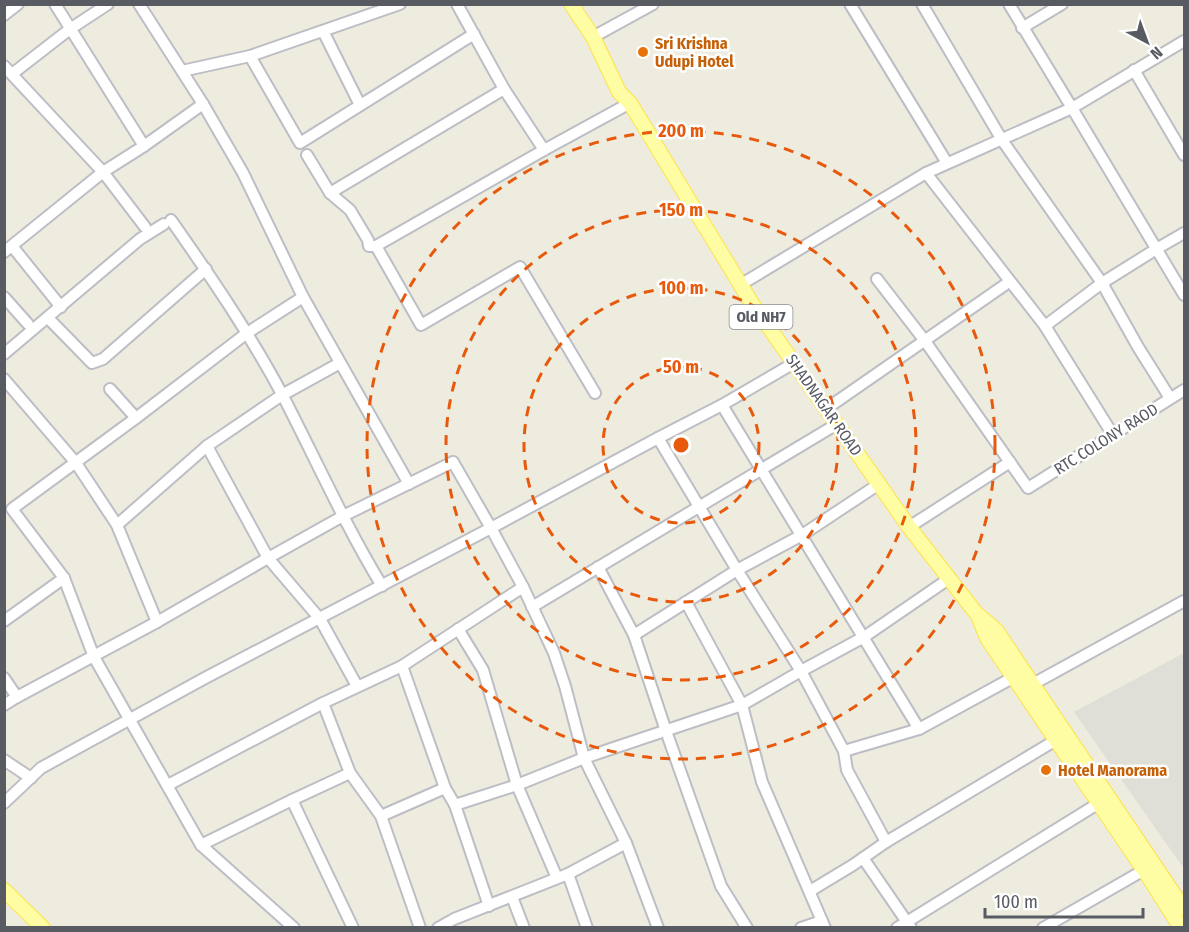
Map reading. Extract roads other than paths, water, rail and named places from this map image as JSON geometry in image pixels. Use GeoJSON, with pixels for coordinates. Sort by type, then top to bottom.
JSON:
{"type":"FeatureCollection","features":[{"type":"Feature","properties":{"kind":"main road","name":"SHADNAGAR ROAD"},"geometry":{"type":"LineString","coordinates":[[571,4],[593,37],[619,92],[630,103],[740,285],[909,527],[976,613],[987,638],[1180,927]]}},
{"type":"Feature","properties":{"kind":"main road","name":"SHADNAGAR ROAD"},"geometry":{"type":"LineString","coordinates":[[976,613],[996,630],[1185,909]]}},
{"type":"Feature","properties":{"kind":"main road"},"geometry":{"type":"LineString","coordinates":[[5,891],[43,927]]}},
{"type":"Feature","properties":{"kind":"street"},"geometry":{"type":"LineString","coordinates":[[4,15],[18,4]]}},
{"type":"Feature","properties":{"kind":"street"},"geometry":{"type":"LineString","coordinates":[[55,4],[144,146]]}},
{"type":"Feature","properties":{"kind":"street"},"geometry":{"type":"LineString","coordinates":[[108,4],[8,70],[103,172],[145,227]]}},
{"type":"Feature","properties":{"kind":"street"},"geometry":{"type":"LineString","coordinates":[[139,4],[203,104],[243,173],[303,297],[409,484]]}},
{"type":"Feature","properties":{"kind":"street"},"geometry":{"type":"LineString","coordinates":[[182,71],[249,56],[322,31],[371,8],[400,4]]}},
{"type":"Feature","properties":{"kind":"street"},"geometry":{"type":"LineString","coordinates":[[457,4],[504,89],[544,150]]}},
{"type":"Feature","properties":{"kind":"street"},"geometry":{"type":"LineString","coordinates":[[593,37],[653,4]]}},
{"type":"Feature","properties":{"kind":"street"},"geometry":{"type":"LineString","coordinates":[[850,4],[948,163]]}},
{"type":"Feature","properties":{"kind":"street"},"geometry":{"type":"LineString","coordinates":[[922,4],[1002,140],[1102,283],[1170,398]]}},
{"type":"Feature","properties":{"kind":"street"},"geometry":{"type":"LineString","coordinates":[[1009,4],[1185,295]]}},
{"type":"Feature","properties":{"kind":"street"},"geometry":{"type":"LineString","coordinates":[[1022,28],[1062,4]]}},
{"type":"Feature","properties":{"kind":"street"},"geometry":{"type":"LineString","coordinates":[[322,31],[360,105]]}},
{"type":"Feature","properties":{"kind":"street"},"geometry":{"type":"LineString","coordinates":[[249,56],[300,143],[474,34]]}},
{"type":"Feature","properties":{"kind":"street"},"geometry":{"type":"LineString","coordinates":[[740,285],[926,173],[1072,108],[1185,40]]}},
{"type":"Feature","properties":{"kind":"street"},"geometry":{"type":"LineString","coordinates":[[1134,70],[1185,155]]}},
{"type":"Feature","properties":{"kind":"street"},"geometry":{"type":"LineString","coordinates":[[330,193],[504,89]]}},
{"type":"Feature","properties":{"kind":"street"},"geometry":{"type":"LineString","coordinates":[[307,155],[330,193],[350,210],[368,240],[369,246],[376,246],[630,103]]}},
{"type":"Feature","properties":{"kind":"street"},"geometry":{"type":"LineString","coordinates":[[61,307],[8,249],[103,172],[203,104]]}},
{"type":"Feature","properties":{"kind":"street"},"geometry":{"type":"LineString","coordinates":[[926,173],[1045,326],[1113,435]]}},
{"type":"Feature","properties":{"kind":"street"},"geometry":{"type":"LineString","coordinates":[[4,354],[140,239],[167,222],[206,269],[247,333],[382,586]]}},
{"type":"Feature","properties":{"kind":"street"},"geometry":{"type":"LineString","coordinates":[[1045,326],[1102,283],[1185,233]]}},
{"type":"Feature","properties":{"kind":"street"},"geometry":{"type":"LineString","coordinates":[[376,246],[421,325],[520,267],[595,393]]}},
{"type":"Feature","properties":{"kind":"street"},"geometry":{"type":"LineString","coordinates":[[48,318],[92,363],[103,359],[206,269]]}},
{"type":"Feature","properties":{"kind":"street"},"geometry":{"type":"LineString","coordinates":[[877,279],[925,341],[1010,462],[909,527]]}},
{"type":"Feature","properties":{"kind":"street"},"geometry":{"type":"LineString","coordinates":[[826,409],[1010,282]]}},
{"type":"Feature","properties":{"kind":"street"},"geometry":{"type":"LineString","coordinates":[[4,297],[28,324]]}},
{"type":"Feature","properties":{"kind":"street"},"geometry":{"type":"LineString","coordinates":[[294,927],[201,845],[94,657],[64,578],[8,514],[247,333],[303,297]]}},
{"type":"Feature","properties":{"kind":"street"},"geometry":{"type":"LineString","coordinates":[[117,525],[207,446],[282,395],[340,363]]}},
{"type":"Feature","properties":{"kind":"street"},"geometry":{"type":"LineString","coordinates":[[6,799],[41,768],[130,718],[722,405],[794,363]]}},
{"type":"Feature","properties":{"kind":"street"},"geometry":{"type":"LineString","coordinates":[[4,379],[76,463],[117,525],[157,622]]}},
{"type":"Feature","properties":{"kind":"street"},"geometry":{"type":"LineString","coordinates":[[110,389],[136,418]]}},
{"type":"Feature","properties":{"kind":"street","name":"RTC COLONY RAOD"},"geometry":{"type":"LineString","coordinates":[[1010,462],[1028,488],[1185,390]]}},
{"type":"Feature","properties":{"kind":"street"},"geometry":{"type":"LineString","coordinates":[[722,405],[919,729]]}},
{"type":"Feature","properties":{"kind":"street"},"geometry":{"type":"LineString","coordinates":[[532,608],[837,424]]}},
{"type":"Feature","properties":{"kind":"street"},"geometry":{"type":"LineString","coordinates":[[658,438],[737,570],[801,670],[844,751],[848,770],[886,842]]}},
{"type":"Feature","properties":{"kind":"street"},"geometry":{"type":"LineString","coordinates":[[207,446],[268,558],[320,619],[357,686]]}},
{"type":"Feature","properties":{"kind":"street"},"geometry":{"type":"LineString","coordinates":[[4,705],[157,622],[343,516],[453,462],[523,587],[554,653],[584,758],[626,843],[658,927]]}},
{"type":"Feature","properties":{"kind":"street"},"geometry":{"type":"LineString","coordinates":[[634,635],[737,570],[802,535],[879,484]]}},
{"type":"Feature","properties":{"kind":"street"},"geometry":{"type":"LineString","coordinates":[[597,567],[634,635],[721,885],[747,927]]}},
{"type":"Feature","properties":{"kind":"street"},"geometry":{"type":"LineString","coordinates":[[4,621],[64,578]]}},
{"type":"Feature","properties":{"kind":"street"},"geometry":{"type":"LineString","coordinates":[[454,805],[742,705],[801,670],[864,637],[950,578]]}},
{"type":"Feature","properties":{"kind":"street"},"geometry":{"type":"LineString","coordinates":[[168,785],[322,703],[402,666],[523,587]]}},
{"type":"Feature","properties":{"kind":"street"},"geometry":{"type":"LineString","coordinates":[[1033,684],[1185,601]]}},
{"type":"Feature","properties":{"kind":"street"},"geometry":{"type":"LineString","coordinates":[[686,602],[742,705],[762,782],[824,924],[801,927]]}},
{"type":"Feature","properties":{"kind":"street"},"geometry":{"type":"LineString","coordinates":[[458,628],[483,670],[517,785],[557,878]]}},
{"type":"Feature","properties":{"kind":"street"},"geometry":{"type":"LineString","coordinates":[[402,666],[489,906]]}},
{"type":"Feature","properties":{"kind":"street"},"geometry":{"type":"LineString","coordinates":[[844,751],[919,729],[1014,677]]}},
{"type":"Feature","properties":{"kind":"street"},"geometry":{"type":"LineString","coordinates":[[4,678],[17,697]]}},
{"type":"Feature","properties":{"kind":"street"},"geometry":{"type":"LineString","coordinates":[[322,703],[350,773],[381,816],[420,927]]}},
{"type":"Feature","properties":{"kind":"street"},"geometry":{"type":"LineString","coordinates":[[810,891],[886,842],[1056,740]]}},
{"type":"Feature","properties":{"kind":"street"},"geometry":{"type":"LineString","coordinates":[[4,760],[31,778]]}},
{"type":"Feature","properties":{"kind":"street"},"geometry":{"type":"LineString","coordinates":[[201,845],[350,773]]}},
{"type":"Feature","properties":{"kind":"street"},"geometry":{"type":"LineString","coordinates":[[381,816],[445,788]]}},
{"type":"Feature","properties":{"kind":"street"},"geometry":{"type":"LineString","coordinates":[[292,800],[353,927]]}},
{"type":"Feature","properties":{"kind":"street"},"geometry":{"type":"LineString","coordinates":[[897,927],[909,924],[1099,803]]}},
{"type":"Feature","properties":{"kind":"street"},"geometry":{"type":"LineString","coordinates":[[438,927],[455,923],[489,906],[568,874],[626,843]]}},
{"type":"Feature","properties":{"kind":"street"},"geometry":{"type":"LineString","coordinates":[[863,858],[909,924]]}},
{"type":"Feature","properties":{"kind":"street"},"geometry":{"type":"LineString","coordinates":[[1043,927],[1144,870]]}},
{"type":"Feature","properties":{"kind":"street"},"geometry":{"type":"LineString","coordinates":[[568,874],[587,927]]}},
{"type":"Feature","properties":{"kind":"street"},"geometry":{"type":"LineString","coordinates":[[512,897],[524,927]]}},
{"type":"Feature","properties":{"kind":"place","name":"Sri Krishna Udupi Hotel"},"geometry":{"type":"Point","coordinates":[643,52]}},
{"type":"Feature","properties":{"kind":"place","name":"Hotel Manorama"},"geometry":{"type":"Point","coordinates":[1046,770]}}]}
